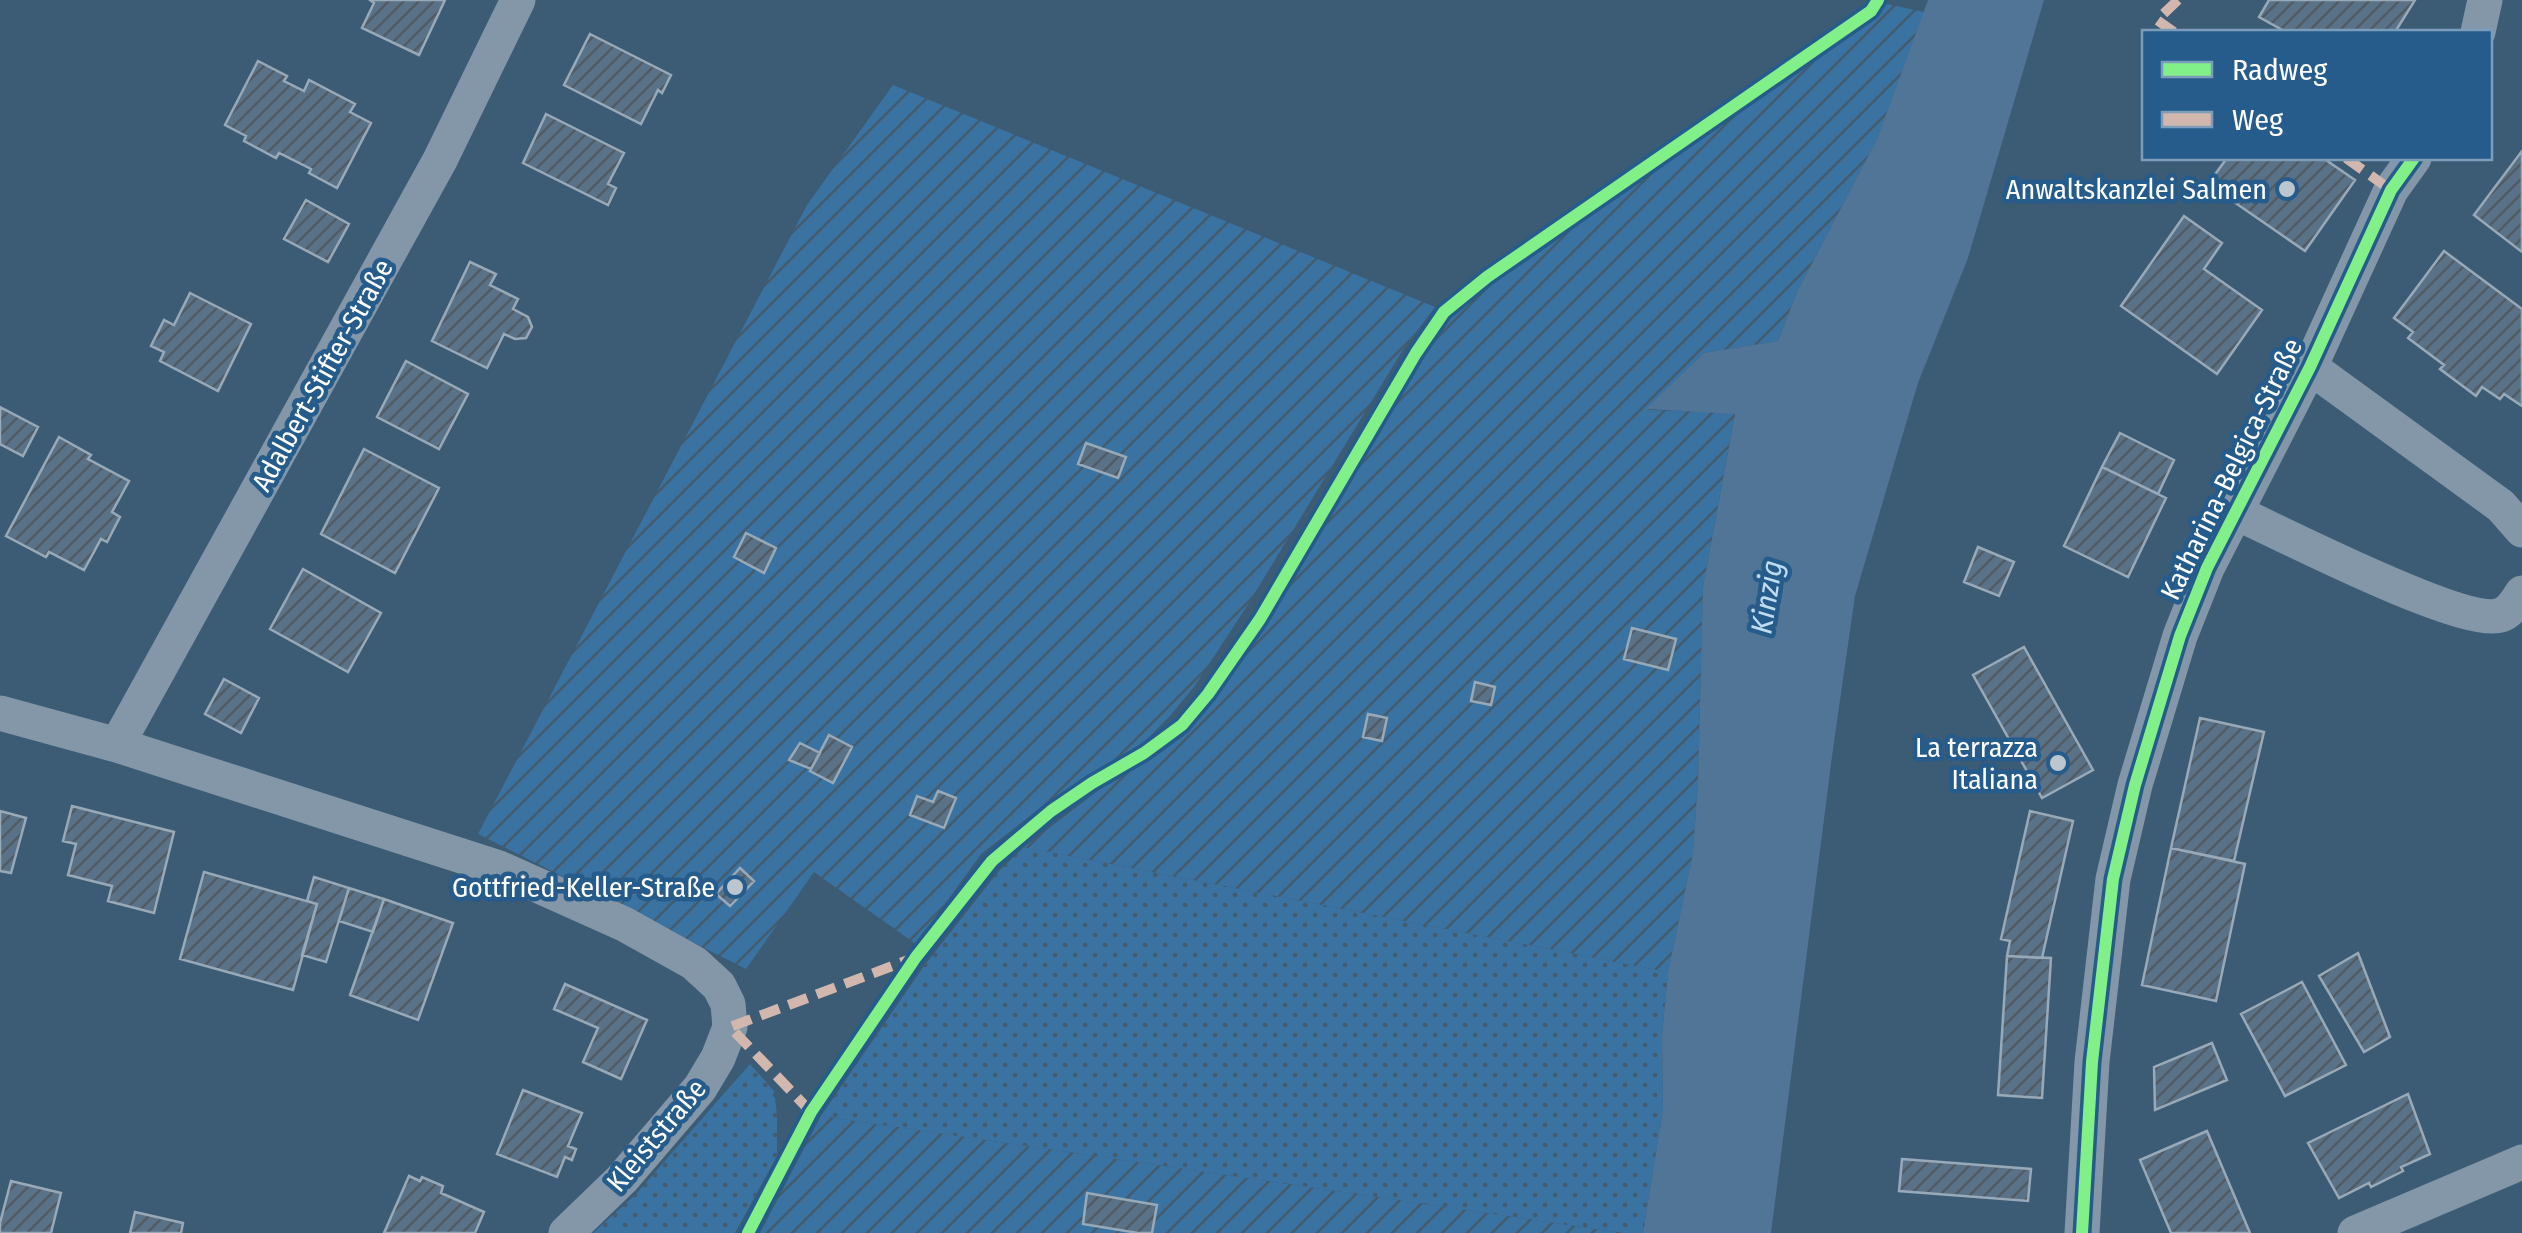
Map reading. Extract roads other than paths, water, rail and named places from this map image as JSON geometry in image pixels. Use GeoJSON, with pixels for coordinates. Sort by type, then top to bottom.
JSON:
{"type":"FeatureCollection","features":[{"type":"Feature","properties":{"kind":"street","name":"Adalbert-Stifter-Straße"},"geometry":{"type":"LineString","coordinates":[[117,746],[440,160],[518,0]]}},
{"type":"Feature","properties":{"kind":"street"},"geometry":{"type":"LineString","coordinates":[[2478,30],[2485,0]]}},
{"type":"Feature","properties":{"kind":"street","name":"Katharina-Belgica-Straße"},"geometry":{"type":"LineString","coordinates":[[2082,1233],[2092,1062],[2113,879],[2135,785],[2180,636],[2206,568],[2310,366],[2391,190],[2413,160]]}},
{"type":"Feature","properties":{"kind":"street","name":"Katharina-Belgica-Straße"},"geometry":{"type":"LineString","coordinates":[[2310,366],[2501,506],[2522,530]]}},
{"type":"Feature","properties":{"kind":"street","name":"Katharina-Belgica-Straße"},"geometry":{"type":"LineString","coordinates":[[2235,512],[2426,600],[2476,616],[2502,615],[2522,594]]}},
{"type":"Feature","properties":{"kind":"street"},"geometry":{"type":"LineString","coordinates":[[0,713],[117,746]]}},
{"type":"Feature","properties":{"kind":"street","name":"Kleiststraße"},"geometry":{"type":"LineString","coordinates":[[117,746],[499,868],[624,924],[694,963],[719,986],[728,1004],[730,1027],[700,1088],[622,1179],[566,1233]]}},
{"type":"Feature","properties":{"kind":"street"},"geometry":{"type":"LineString","coordinates":[[2356,1233],[2522,1162]]}},
{"type":"Feature","properties":{"kind":"water","name":"Kinzig"},"geometry":{"type":"Polygon","coordinates":[[[1928,0],[2044,0],[1968,258],[1918,383],[1855,596],[1771,1233],[1643,1233],[1663,1109],[1662,1036],[1668,972],[1693,853],[1703,587],[1735,414],[1646,409],[1704,353],[1778,341],[1797,292],[1877,139],[1928,0]]]}},
{"type":"Feature","properties":{"kind":"place","name":"Anwaltskanzlei Salmen"},"geometry":{"type":"Point","coordinates":[2287,189]}},
{"type":"Feature","properties":{"kind":"place","name":"La terrazza Italiana"},"geometry":{"type":"Point","coordinates":[2058,763]}},
{"type":"Feature","properties":{"kind":"place","name":"Gottfried-Keller-Straße"},"geometry":{"type":"Point","coordinates":[735,887]}}]}
